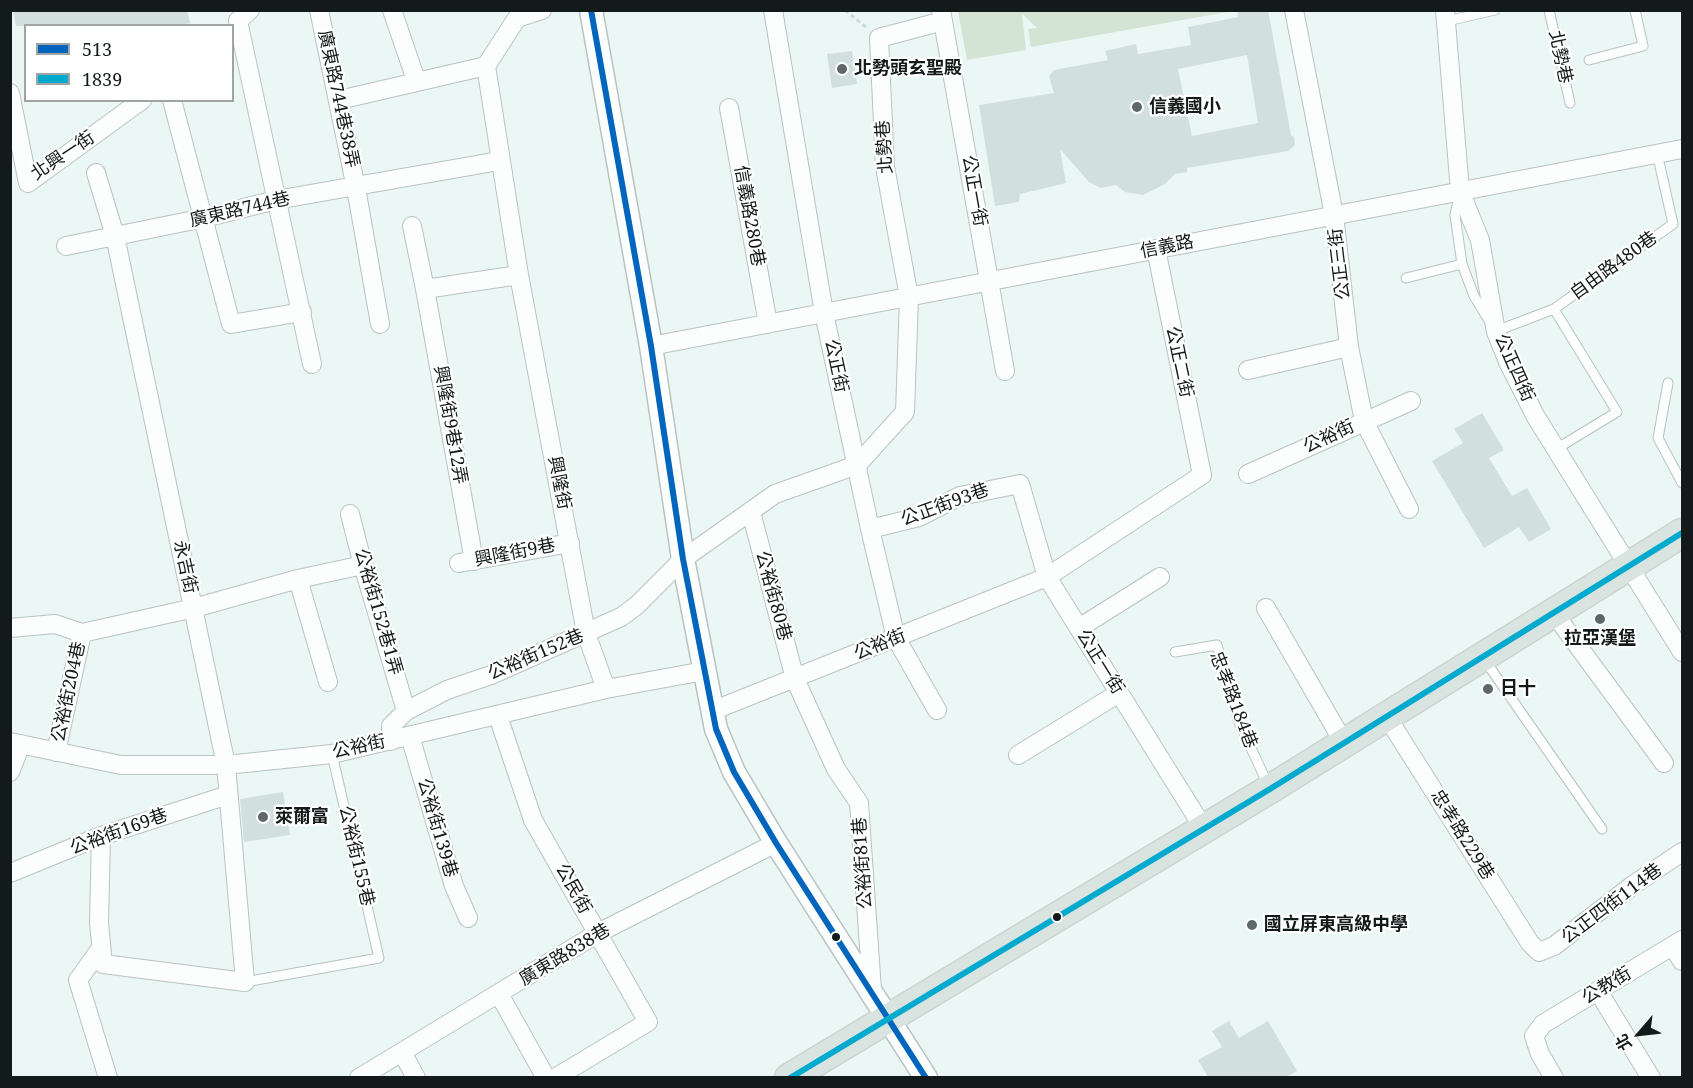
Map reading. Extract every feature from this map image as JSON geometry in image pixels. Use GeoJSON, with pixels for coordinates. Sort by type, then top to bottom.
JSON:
{"type":"FeatureCollection","features":[{"type":"Feature","properties":{"kind":"main road"},"geometry":{"type":"LineString","coordinates":[[789,1077],[1270,789],[1683,532]]}},
{"type":"Feature","properties":{"kind":"street","name":"廣東路744巷38弄"},"geometry":{"type":"LineString","coordinates":[[319,10],[339,100],[380,324]]}},
{"type":"Feature","properties":{"kind":"street"},"geometry":{"type":"LineString","coordinates":[[392,10],[416,80]]}},
{"type":"Feature","properties":{"kind":"street"},"geometry":{"type":"LineString","coordinates":[[425,289],[519,275],[499,162],[486,66],[517,18],[542,10]]}},
{"type":"Feature","properties":{"kind":"street"},"geometry":{"type":"LineString","coordinates":[[591,10],[651,346],[683,559],[712,711],[725,755],[776,843],[926,1077]]}},
{"type":"Feature","properties":{"kind":"street","name":"公正街"},"geometry":{"type":"LineString","coordinates":[[774,10],[824,313],[870,529],[896,639],[937,710]]}},
{"type":"Feature","properties":{"kind":"street","name":"公正三街"},"geometry":{"type":"LineString","coordinates":[[1294,10],[1334,215],[1349,348],[1364,421],[1409,509]]}},
{"type":"Feature","properties":{"kind":"street"},"geometry":{"type":"LineString","coordinates":[[879,38],[942,16]]}},
{"type":"Feature","properties":{"kind":"street","name":"公正一街"},"geometry":{"type":"LineString","coordinates":[[942,16],[991,280],[1005,371]]}},
{"type":"Feature","properties":{"kind":"street","name":"公正四街"},"geometry":{"type":"LineString","coordinates":[[1446,16],[1460,191],[1480,240],[1496,332],[1517,380],[1556,449],[1683,652]]}},
{"type":"Feature","properties":{"kind":"street"},"geometry":{"type":"LineString","coordinates":[[239,17],[312,364]]}},
{"type":"Feature","properties":{"kind":"street","name":"北勢巷"},"geometry":{"type":"LineString","coordinates":[[857,465],[905,412],[909,297],[885,167],[879,38]]}},
{"type":"Feature","properties":{"kind":"street"},"geometry":{"type":"LineString","coordinates":[[339,100],[416,80],[486,66]]}},
{"type":"Feature","properties":{"kind":"street","name":"北興一街"},"geometry":{"type":"LineString","coordinates":[[10,93],[28,183],[139,102]]}},
{"type":"Feature","properties":{"kind":"street"},"geometry":{"type":"LineString","coordinates":[[173,102],[231,324],[302,312]]}},
{"type":"Feature","properties":{"kind":"street","name":"信義路280巷"},"geometry":{"type":"LineString","coordinates":[[729,108],[768,324]]}},
{"type":"Feature","properties":{"kind":"street","name":"信義路"},"geometry":{"type":"LineString","coordinates":[[651,346],[1683,149]]}},
{"type":"Feature","properties":{"kind":"street","name":"廣東路744巷"},"geometry":{"type":"LineString","coordinates":[[66,246],[204,219],[276,200],[499,162]]}},
{"type":"Feature","properties":{"kind":"street"},"geometry":{"type":"LineString","coordinates":[[96,173],[115,236]]}},
{"type":"Feature","properties":{"kind":"street","name":"興隆街9巷12弄"},"geometry":{"type":"LineString","coordinates":[[412,226],[425,289],[467,562]]}},
{"type":"Feature","properties":{"kind":"street","name":"永吉街"},"geometry":{"type":"LineString","coordinates":[[115,236],[226,765],[245,982]]}},
{"type":"Feature","properties":{"kind":"street","name":"公正二街"},"geometry":{"type":"LineString","coordinates":[[1156,249],[1202,474]]}},
{"type":"Feature","properties":{"kind":"street","name":"興隆街"},"geometry":{"type":"LineString","coordinates":[[519,275],[586,633],[606,689]]}},
{"type":"Feature","properties":{"kind":"street"},"geometry":{"type":"LineString","coordinates":[[1248,370],[1349,348]]}},
{"type":"Feature","properties":{"kind":"street","name":"公裕街"},"geometry":{"type":"LineString","coordinates":[[1248,474],[1411,401]]}},
{"type":"Feature","properties":{"kind":"street","name":"公裕街152巷"},"geometry":{"type":"LineString","coordinates":[[406,711],[447,690],[491,675],[621,617],[636,606],[683,559],[775,494],[857,465]]}},
{"type":"Feature","properties":{"kind":"street","name":"公裕街"},"geometry":{"type":"LineString","coordinates":[[712,711],[1047,577],[1202,474]]}},
{"type":"Feature","properties":{"kind":"street","name":"公正一街"},"geometry":{"type":"LineString","coordinates":[[1020,484],[1047,577],[1204,829]]}},
{"type":"Feature","properties":{"kind":"street","name":"公正街93巷"},"geometry":{"type":"LineString","coordinates":[[870,529],[919,517],[960,496],[997,486],[1020,484]]}},
{"type":"Feature","properties":{"kind":"street","name":"公裕街80巷"},"geometry":{"type":"LineString","coordinates":[[751,512],[795,679]]}},
{"type":"Feature","properties":{"kind":"street","name":"公裕街152巷1弄"},"geometry":{"type":"LineString","coordinates":[[350,513],[406,711]]}},
{"type":"Feature","properties":{"kind":"street","name":"興隆街9巷"},"geometry":{"type":"LineString","coordinates":[[467,562],[570,543]]}},
{"type":"Feature","properties":{"kind":"street"},"geometry":{"type":"LineString","coordinates":[[10,628],[55,624],[82,633],[194,608],[298,579],[363,565]]}},
{"type":"Feature","properties":{"kind":"street"},"geometry":{"type":"LineString","coordinates":[[1079,628],[1160,577]]}},
{"type":"Feature","properties":{"kind":"street"},"geometry":{"type":"LineString","coordinates":[[298,579],[328,681]]}},
{"type":"Feature","properties":{"kind":"street"},"geometry":{"type":"LineString","coordinates":[[1266,608],[1344,743]]}},
{"type":"Feature","properties":{"kind":"street"},"geometry":{"type":"LineString","coordinates":[[1553,612],[1664,763]]}},
{"type":"Feature","properties":{"kind":"street","name":"公裕街204巷"},"geometry":{"type":"LineString","coordinates":[[56,752],[82,633]]}},
{"type":"Feature","properties":{"kind":"street","name":"公裕街"},"geometry":{"type":"LineString","coordinates":[[16,743],[121,765],[226,765],[332,754],[606,689],[704,671]]}},
{"type":"Feature","properties":{"kind":"street","name":"公裕街81巷"},"geometry":{"type":"LineString","coordinates":[[795,679],[837,768],[859,803],[872,990]]}},
{"type":"Feature","properties":{"kind":"street"},"geometry":{"type":"LineString","coordinates":[[1018,755],[1119,693]]}},
{"type":"Feature","properties":{"kind":"street"},"geometry":{"type":"LineString","coordinates":[[391,741],[391,726],[406,711]]}},
{"type":"Feature","properties":{"kind":"street","name":"公民街"},"geometry":{"type":"LineString","coordinates":[[498,716],[533,820],[648,1022],[555,1077]]}},
{"type":"Feature","properties":{"kind":"street","name":"忠孝路229巷"},"geometry":{"type":"LineString","coordinates":[[1387,717],[1530,943],[1539,952]]}},
{"type":"Feature","properties":{"kind":"street","name":"公裕街139巷"},"geometry":{"type":"LineString","coordinates":[[410,736],[454,886],[468,918]]}},
{"type":"Feature","properties":{"kind":"street"},"geometry":{"type":"LineString","coordinates":[[10,772],[16,743]]}},
{"type":"Feature","properties":{"kind":"street","name":"公裕街169巷"},"geometry":{"type":"LineString","coordinates":[[10,873],[101,836],[228,795]]}},
{"type":"Feature","properties":{"kind":"street"},"geometry":{"type":"LineString","coordinates":[[101,836],[99,923],[103,964],[245,982]]}},
{"type":"Feature","properties":{"kind":"street","name":"廣東路838巷"},"geometry":{"type":"LineString","coordinates":[[359,1077],[598,933],[776,843]]}},
{"type":"Feature","properties":{"kind":"street","name":"公正四街114巷"},"geometry":{"type":"LineString","coordinates":[[1539,952],[1554,946],[1633,885],[1683,852]]}},
{"type":"Feature","properties":{"kind":"street"},"geometry":{"type":"LineString","coordinates":[[101,948],[78,980],[108,1077]]}},
{"type":"Feature","properties":{"kind":"street","name":"公教街"},"geometry":{"type":"LineString","coordinates":[[1554,1077],[1540,1054],[1534,1035],[1544,1024],[1598,991],[1679,949]]}},
{"type":"Feature","properties":{"kind":"street"},"geometry":{"type":"LineString","coordinates":[[1598,991],[1651,1077]]}},
{"type":"Feature","properties":{"kind":"street"},"geometry":{"type":"LineString","coordinates":[[499,994],[546,1077]]}},
{"type":"Feature","properties":{"kind":"street"},"geometry":{"type":"LineString","coordinates":[[402,1052],[416,1077]]}},
{"type":"Feature","properties":{"kind":"lane"},"geometry":{"type":"LineString","coordinates":[[1446,16],[1495,10]]}},
{"type":"Feature","properties":{"kind":"lane","name":"北勢巷"},"geometry":{"type":"LineString","coordinates":[[1549,10],[1570,103]]}},
{"type":"Feature","properties":{"kind":"lane"},"geometry":{"type":"LineString","coordinates":[[1589,60],[1643,46],[1635,10]]}},
{"type":"Feature","properties":{"kind":"lane","name":"自由路480巷"},"geometry":{"type":"LineString","coordinates":[[1554,309],[1673,224],[1657,153]]}},
{"type":"Feature","properties":{"kind":"lane"},"geometry":{"type":"LineString","coordinates":[[1460,191],[1455,215],[1462,264],[1474,296],[1496,332],[1554,309],[1617,412],[1556,449]]}},
{"type":"Feature","properties":{"kind":"lane"},"geometry":{"type":"LineString","coordinates":[[1406,278],[1462,264]]}},
{"type":"Feature","properties":{"kind":"lane"},"geometry":{"type":"LineString","coordinates":[[1668,383],[1658,438],[1683,483]]}},
{"type":"Feature","properties":{"kind":"lane","name":"忠孝路184巷"},"geometry":{"type":"LineString","coordinates":[[1175,652],[1216,645],[1239,722],[1270,789]]}},
{"type":"Feature","properties":{"kind":"lane"},"geometry":{"type":"LineString","coordinates":[[1483,657],[1602,829]]}},
{"type":"Feature","properties":{"kind":"lane","name":"公裕街155巷"},"geometry":{"type":"LineString","coordinates":[[245,982],[379,958],[332,754]]}},
{"type":"Feature","properties":{"kind":"path"},"geometry":{"type":"LineString","coordinates":[[846,10],[879,38]]}},
{"type":"Feature","properties":{"kind":"green space"},"geometry":{"type":"Polygon","coordinates":[[[1233,10],[1031,47],[1028,29],[1037,28],[1022,14],[1026,50],[967,60],[958,11],[1233,10]]]}},
{"type":"Feature","properties":{"kind":"building"},"geometry":{"type":"Polygon","coordinates":[[[13,10],[187,10],[190,23],[24,24],[24,26],[16,26],[13,10]]]}},
{"type":"Feature","properties":{"kind":"building"},"geometry":{"type":"Polygon","coordinates":[[[1237,10],[1268,10],[1291,135],[1294,137],[1295,145],[1288,151],[1187,168],[1187,172],[1175,174],[1165,184],[1143,195],[1125,192],[1116,185],[1101,188],[1089,182],[1060,149],[1066,183],[1020,194],[1019,202],[995,206],[979,105],[1054,93],[1049,76],[1054,70],[1108,60],[1105,51],[1136,44],[1138,54],[1191,45],[1188,27],[1238,17],[1237,10]],[[1247,55],[1178,69],[1192,136],[1258,123],[1247,55]]]}},
{"type":"Feature","properties":{"kind":"building","name":"北勢頭玄聖殿"},"geometry":{"type":"Polygon","coordinates":[[[852,51],[857,84],[832,88],[827,54],[852,51]]]}},
{"type":"Feature","properties":{"kind":"building"},"geometry":{"type":"Polygon","coordinates":[[[1482,413],[1504,450],[1489,458],[1512,496],[1527,488],[1551,529],[1529,542],[1519,527],[1484,548],[1432,461],[1463,443],[1454,429],[1482,413]]]}},
{"type":"Feature","properties":{"kind":"building","name":"萊爾富"},"geometry":{"type":"Polygon","coordinates":[[[283,792],[290,835],[244,842],[240,799],[283,792]]]}},
{"type":"Feature","properties":{"kind":"building"},"geometry":{"type":"Polygon","coordinates":[[[1229,1021],[1239,1038],[1268,1021],[1297,1071],[1286,1077],[1208,1077],[1198,1060],[1222,1047],[1212,1031],[1229,1021]]]}},
{"type":"Feature","properties":{"kind":"transit line","name":"513"},"geometry":{"type":"LineString","coordinates":[[591,10],[651,346],[683,559],[716,729],[734,772],[776,843],[926,1078]]}},
{"type":"Feature","properties":{"kind":"transit line","name":"1839"},"geometry":{"type":"LineString","coordinates":[[790,1078],[1270,789],[1682,533]]}},
{"type":"Feature","properties":{"kind":"place","name":"北勢頭玄聖殿"},"geometry":{"type":"Point","coordinates":[842,69]}},
{"type":"Feature","properties":{"kind":"place","name":"信義國小"},"geometry":{"type":"Point","coordinates":[1137,107]}},
{"type":"Feature","properties":{"kind":"place","name":"拉亞漢堡"},"geometry":{"type":"Point","coordinates":[1600,619]}},
{"type":"Feature","properties":{"kind":"place","name":"日十"},"geometry":{"type":"Point","coordinates":[1488,689]}},
{"type":"Feature","properties":{"kind":"place","name":"萊爾富"},"geometry":{"type":"Point","coordinates":[263,817]}},
{"type":"Feature","properties":{"kind":"place","name":"國立屏東高級中學"},"geometry":{"type":"Point","coordinates":[1252,925]}}]}
